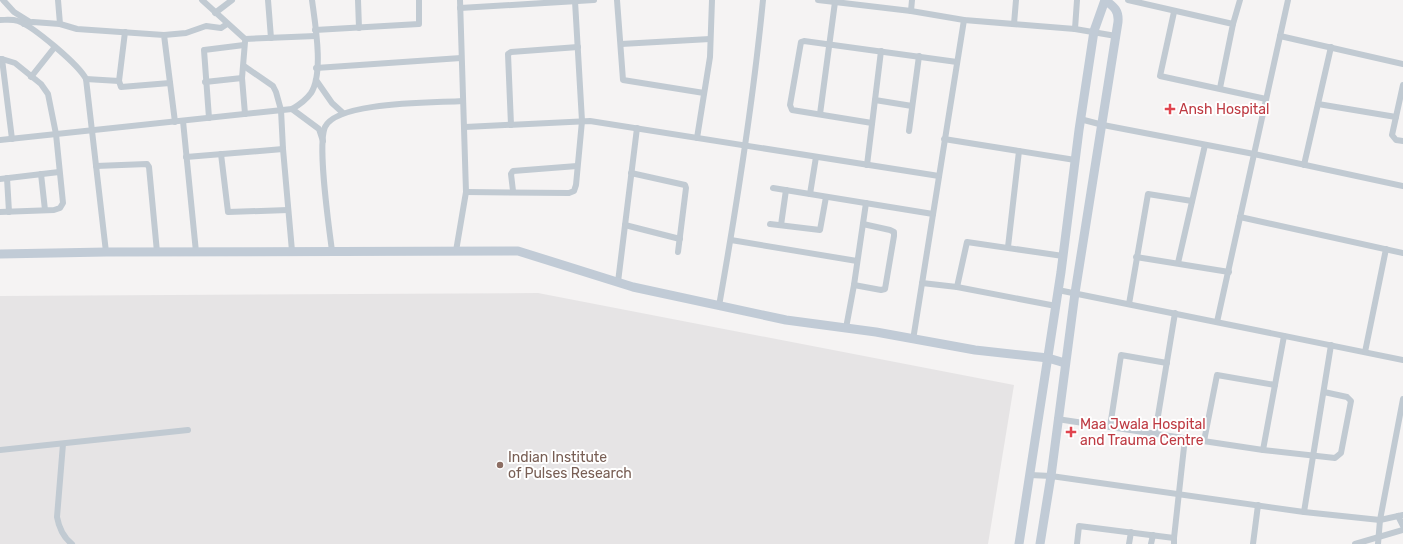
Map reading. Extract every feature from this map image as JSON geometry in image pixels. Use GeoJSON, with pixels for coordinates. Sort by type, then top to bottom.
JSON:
{"type":"FeatureCollection","features":[{"type":"Feature","properties":{"kind":"street"},"geometry":{"type":"LineString","coordinates":[[3,0],[54,48],[77,65],[86,79],[106,252]]}},
{"type":"Feature","properties":{"kind":"street"},"geometry":{"type":"LineString","coordinates":[[58,0],[60,24]]}},
{"type":"Feature","properties":{"kind":"street"},"geometry":{"type":"LineString","coordinates":[[202,0],[245,42],[242,78],[245,114]]}},
{"type":"Feature","properties":{"kind":"street"},"geometry":{"type":"LineString","coordinates":[[215,13],[232,0]]}},
{"type":"Feature","properties":{"kind":"street"},"geometry":{"type":"LineString","coordinates":[[268,0],[271,38]]}},
{"type":"Feature","properties":{"kind":"street"},"geometry":{"type":"LineString","coordinates":[[0,140],[292,109],[301,103],[311,92],[316,80],[316,33],[312,0]]}},
{"type":"Feature","properties":{"kind":"street"},"geometry":{"type":"LineString","coordinates":[[358,0],[359,28]]}},
{"type":"Feature","properties":{"kind":"street"},"geometry":{"type":"LineString","coordinates":[[209,118],[205,82],[204,50],[271,38],[359,28],[419,24],[418,0]]}},
{"type":"Feature","properties":{"kind":"street"},"geometry":{"type":"LineString","coordinates":[[456,251],[466,192],[460,0]]}},
{"type":"Feature","properties":{"kind":"street"},"geometry":{"type":"LineString","coordinates":[[460,8],[509,3],[594,0]]}},
{"type":"Feature","properties":{"kind":"street"},"geometry":{"type":"LineString","coordinates":[[617,0],[623,80],[704,93]]}},
{"type":"Feature","properties":{"kind":"street"},"geometry":{"type":"LineString","coordinates":[[697,138],[710,39],[712,0]]}},
{"type":"Feature","properties":{"kind":"street"},"geometry":{"type":"LineString","coordinates":[[719,306],[746,146],[754,89],[763,0]]}},
{"type":"Feature","properties":{"kind":"street"},"geometry":{"type":"LineString","coordinates":[[818,0],[910,11],[964,20],[1094,31],[1116,36]]}},
{"type":"Feature","properties":{"kind":"street"},"geometry":{"type":"LineString","coordinates":[[910,11],[912,0]]}},
{"type":"Feature","properties":{"kind":"street"},"geometry":{"type":"LineString","coordinates":[[1014,24],[1016,0]]}},
{"type":"Feature","properties":{"kind":"street"},"geometry":{"type":"LineString","coordinates":[[1074,29],[1077,0]]}},
{"type":"Feature","properties":{"kind":"street"},"geometry":{"type":"LineString","coordinates":[[1019,544],[1056,306],[1080,119],[1094,31],[1105,0],[1117,9],[1119,15],[1065,363],[1051,476],[1040,544]]}},
{"type":"Feature","properties":{"kind":"street"},"geometry":{"type":"LineString","coordinates":[[1128,0],[1174,12],[1233,24]]}},
{"type":"Feature","properties":{"kind":"street"},"geometry":{"type":"LineString","coordinates":[[1220,88],[1233,24],[1240,0]]}},
{"type":"Feature","properties":{"kind":"street"},"geometry":{"type":"LineString","coordinates":[[1217,322],[1288,0]]}},
{"type":"Feature","properties":{"kind":"street"},"geometry":{"type":"LineString","coordinates":[[466,192],[569,193],[574,191],[576,185],[582,121],[575,1]]}},
{"type":"Feature","properties":{"kind":"street"},"geometry":{"type":"LineString","coordinates":[[820,114],[835,2]]}},
{"type":"Feature","properties":{"kind":"street"},"geometry":{"type":"LineString","coordinates":[[1174,12],[1160,76],[1266,99]]}},
{"type":"Feature","properties":{"kind":"street"},"geometry":{"type":"LineString","coordinates":[[0,20],[10,19],[27,23],[60,24],[77,29],[164,35],[186,33],[206,26],[221,28],[227,24]]}},
{"type":"Feature","properties":{"kind":"street"},"geometry":{"type":"LineString","coordinates":[[913,340],[964,20]]}},
{"type":"Feature","properties":{"kind":"street"},"geometry":{"type":"LineString","coordinates":[[125,32],[119,81],[121,87],[125,88],[170,83]]}},
{"type":"Feature","properties":{"kind":"street"},"geometry":{"type":"LineString","coordinates":[[164,35],[175,122]]}},
{"type":"Feature","properties":{"kind":"street"},"geometry":{"type":"LineString","coordinates":[[1280,36],[1403,64]]}},
{"type":"Feature","properties":{"kind":"street"},"geometry":{"type":"LineString","coordinates":[[621,44],[710,39]]}},
{"type":"Feature","properties":{"kind":"street"},"geometry":{"type":"LineString","coordinates":[[872,123],[792,110],[790,105],[799,45],[804,41],[957,62]]}},
{"type":"Feature","properties":{"kind":"street"},"geometry":{"type":"LineString","coordinates":[[511,125],[508,54],[511,52],[578,47]]}},
{"type":"Feature","properties":{"kind":"street"},"geometry":{"type":"LineString","coordinates":[[1304,165],[1331,47]]}},
{"type":"Feature","properties":{"kind":"street"},"geometry":{"type":"LineString","coordinates":[[31,77],[54,48]]}},
{"type":"Feature","properties":{"kind":"street"},"geometry":{"type":"LineString","coordinates":[[867,165],[881,51]]}},
{"type":"Feature","properties":{"kind":"street"},"geometry":{"type":"LineString","coordinates":[[909,131],[919,56]]}},
{"type":"Feature","properties":{"kind":"street"},"geometry":{"type":"LineString","coordinates":[[316,68],[462,58]]}},
{"type":"Feature","properties":{"kind":"street"},"geometry":{"type":"LineString","coordinates":[[0,212],[54,210],[62,206],[56,134],[48,94],[11,60],[1,59],[12,139]]}},
{"type":"Feature","properties":{"kind":"street"},"geometry":{"type":"LineString","coordinates":[[244,66],[273,86],[281,110],[292,251]]}},
{"type":"Feature","properties":{"kind":"street"},"geometry":{"type":"LineString","coordinates":[[205,82],[242,78]]}},
{"type":"Feature","properties":{"kind":"street"},"geometry":{"type":"LineString","coordinates":[[86,79],[119,81]]}},
{"type":"Feature","properties":{"kind":"street"},"geometry":{"type":"LineString","coordinates":[[316,80],[332,103],[343,113]]}},
{"type":"Feature","properties":{"kind":"street"},"geometry":{"type":"LineString","coordinates":[[1403,86],[1392,135],[1396,140],[1403,141]]}},
{"type":"Feature","properties":{"kind":"street"},"geometry":{"type":"LineString","coordinates":[[875,100],[912,106]]}},
{"type":"Feature","properties":{"kind":"street"},"geometry":{"type":"LineString","coordinates":[[332,251],[323,142],[325,127],[331,119],[343,113],[372,106],[462,101]]}},
{"type":"Feature","properties":{"kind":"street"},"geometry":{"type":"LineString","coordinates":[[1318,104],[1396,117]]}},
{"type":"Feature","properties":{"kind":"street"},"geometry":{"type":"LineString","coordinates":[[292,109],[319,129],[323,142]]}},
{"type":"Feature","properties":{"kind":"street"},"geometry":{"type":"LineString","coordinates":[[1080,119],[1103,125],[1254,154],[1403,186]]}},
{"type":"Feature","properties":{"kind":"street"},"geometry":{"type":"LineString","coordinates":[[183,121],[196,252]]}},
{"type":"Feature","properties":{"kind":"street"},"geometry":{"type":"LineString","coordinates":[[465,127],[590,121],[938,176]]}},
{"type":"Feature","properties":{"kind":"street"},"geometry":{"type":"LineString","coordinates":[[618,282],[636,128]]}},
{"type":"Feature","properties":{"kind":"street"},"geometry":{"type":"LineString","coordinates":[[944,139],[1075,160]]}},
{"type":"Feature","properties":{"kind":"street"},"geometry":{"type":"LineString","coordinates":[[1178,263],[1205,145]]}},
{"type":"Feature","properties":{"kind":"street"},"geometry":{"type":"LineString","coordinates":[[186,157],[283,149]]}},
{"type":"Feature","properties":{"kind":"street"},"geometry":{"type":"LineString","coordinates":[[1008,246],[1020,151]]}},
{"type":"Feature","properties":{"kind":"street"},"geometry":{"type":"LineString","coordinates":[[222,154],[228,212],[288,210]]}},
{"type":"Feature","properties":{"kind":"street"},"geometry":{"type":"LineString","coordinates":[[810,194],[816,157]]}},
{"type":"Feature","properties":{"kind":"street"},"geometry":{"type":"LineString","coordinates":[[96,166],[147,164],[150,167],[157,252]]}},
{"type":"Feature","properties":{"kind":"street"},"geometry":{"type":"LineString","coordinates":[[513,192],[511,174],[513,171],[577,166]]}},
{"type":"Feature","properties":{"kind":"street"},"geometry":{"type":"LineString","coordinates":[[9,212],[3,179],[59,172]]}},
{"type":"Feature","properties":{"kind":"street"},"geometry":{"type":"LineString","coordinates":[[631,173],[685,185],[686,188],[678,252]]}},
{"type":"Feature","properties":{"kind":"street"},"geometry":{"type":"LineString","coordinates":[[41,174],[45,210]]}},
{"type":"Feature","properties":{"kind":"street"},"geometry":{"type":"LineString","coordinates":[[773,188],[933,214]]}},
{"type":"Feature","properties":{"kind":"street"},"geometry":{"type":"LineString","coordinates":[[782,225],[786,190]]}},
{"type":"Feature","properties":{"kind":"street"},"geometry":{"type":"LineString","coordinates":[[1129,304],[1148,194],[1192,201]]}},
{"type":"Feature","properties":{"kind":"street"},"geometry":{"type":"LineString","coordinates":[[770,224],[820,230],[822,227],[826,197]]}},
{"type":"Feature","properties":{"kind":"street"},"geometry":{"type":"LineString","coordinates":[[846,328],[866,204]]}},
{"type":"Feature","properties":{"kind":"street"},"geometry":{"type":"LineString","coordinates":[[1240,217],[1403,253]]}},
{"type":"Feature","properties":{"kind":"street"},"geometry":{"type":"LineString","coordinates":[[854,285],[881,290],[885,289],[894,236],[894,232],[890,230],[863,224]]}},
{"type":"Feature","properties":{"kind":"street"},"geometry":{"type":"LineString","coordinates":[[624,225],[680,239]]}},
{"type":"Feature","properties":{"kind":"street"},"geometry":{"type":"LineString","coordinates":[[731,240],[857,261]]}},
{"type":"Feature","properties":{"kind":"street"},"geometry":{"type":"LineString","coordinates":[[957,287],[967,242],[1008,246],[1063,256]]}},
{"type":"Feature","properties":{"kind":"street"},"geometry":{"type":"LineString","coordinates":[[1365,352],[1386,249]]}},
{"type":"Feature","properties":{"kind":"street"},"geometry":{"type":"LineString","coordinates":[[0,254],[106,252],[518,251],[618,282],[786,320],[846,328],[974,350],[1048,358],[1065,363]]}},
{"type":"Feature","properties":{"kind":"street"},"geometry":{"type":"LineString","coordinates":[[1136,257],[1229,272]]}},
{"type":"Feature","properties":{"kind":"street"},"geometry":{"type":"LineString","coordinates":[[922,283],[957,287],[1056,306]]}},
{"type":"Feature","properties":{"kind":"street"},"geometry":{"type":"LineString","coordinates":[[1058,290],[1403,360]]}},
{"type":"Feature","properties":{"kind":"street"},"geometry":{"type":"LineString","coordinates":[[1155,434],[1175,313]]}},
{"type":"Feature","properties":{"kind":"street"},"geometry":{"type":"LineString","coordinates":[[1263,450],[1284,336]]}},
{"type":"Feature","properties":{"kind":"street"},"geometry":{"type":"LineString","coordinates":[[1304,512],[1331,345]]}},
{"type":"Feature","properties":{"kind":"street"},"geometry":{"type":"LineString","coordinates":[[1110,427],[1121,355],[1167,363]]}},
{"type":"Feature","properties":{"kind":"street"},"geometry":{"type":"LineString","coordinates":[[1204,441],[1217,375],[1275,385]]}},
{"type":"Feature","properties":{"kind":"street"},"geometry":{"type":"LineString","coordinates":[[1057,419],[1263,450],[1335,458],[1341,453],[1351,401],[1347,397],[1324,392]]}},
{"type":"Feature","properties":{"kind":"street"},"geometry":{"type":"LineString","coordinates":[[1378,544],[1380,520],[1403,399]]}},
{"type":"Feature","properties":{"kind":"street"},"geometry":{"type":"LineString","coordinates":[[0,450],[188,430]]}},
{"type":"Feature","properties":{"kind":"street"},"geometry":{"type":"LineString","coordinates":[[1077,544],[1079,526],[1152,535],[1174,541],[1184,438]]}},
{"type":"Feature","properties":{"kind":"street"},"geometry":{"type":"LineString","coordinates":[[62,444],[57,517],[59,528],[67,540],[72,544]]}},
{"type":"Feature","properties":{"kind":"street"},"geometry":{"type":"LineString","coordinates":[[1030,475],[1051,476],[1304,512],[1380,520],[1400,515],[1403,526]]}},
{"type":"Feature","properties":{"kind":"street"},"geometry":{"type":"LineString","coordinates":[[1253,544],[1258,505]]}},
{"type":"Feature","properties":{"kind":"street"},"geometry":{"type":"LineString","coordinates":[[1355,544],[1403,530]]}},
{"type":"Feature","properties":{"kind":"street"},"geometry":{"type":"LineString","coordinates":[[1129,544],[1131,532]]}},
{"type":"Feature","properties":{"kind":"street"},"geometry":{"type":"LineString","coordinates":[[1150,544],[1152,535]]}},
{"type":"Feature","properties":{"kind":"shaded area","name":"Indian Institute of Pulses Research"},"geometry":{"type":"Polygon","coordinates":[[[538,293],[1014,385],[988,544],[0,544],[0,296],[538,293]]]}},
{"type":"Feature","properties":{"kind":"place","name":"Ansh Hospital"},"geometry":{"type":"Point","coordinates":[1170,109]}},
{"type":"Feature","properties":{"kind":"place","name":"Maa Jwala Hospital and Trauma Centre"},"geometry":{"type":"Point","coordinates":[1071,432]}},
{"type":"Feature","properties":{"kind":"place","name":"Indian Institute of Pulses Research"},"geometry":{"type":"Point","coordinates":[500,465]}}]}
